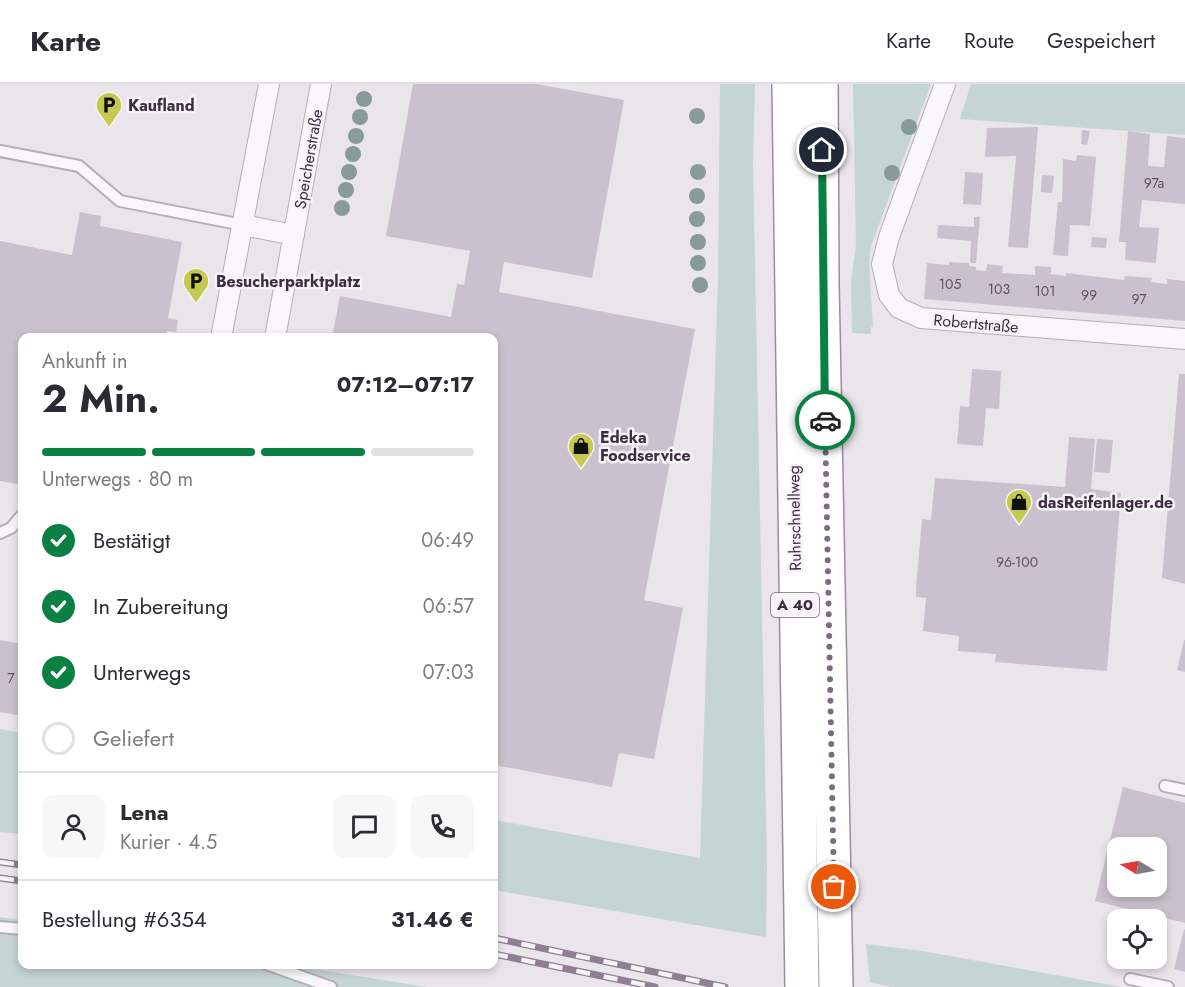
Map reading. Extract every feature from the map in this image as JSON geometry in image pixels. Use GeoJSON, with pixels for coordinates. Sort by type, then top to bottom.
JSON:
{"type":"FeatureCollection","features":[{"type":"Feature","properties":{"kind":"highway","name":"Ruhrschnellweg"},"geometry":{"type":"LineString","coordinates":[[789,84],[802,987]]}},
{"type":"Feature","properties":{"kind":"highway","name":"Ruhrschnellweg"},"geometry":{"type":"LineString","coordinates":[[821,84],[822,283],[835,972]]}},
{"type":"Feature","properties":{"kind":"street"},"geometry":{"type":"LineString","coordinates":[[222,333],[269,84]]}},
{"type":"Feature","properties":{"kind":"street","name":"Speicherstraße"},"geometry":{"type":"LineString","coordinates":[[276,333],[321,84]]}},
{"type":"Feature","properties":{"kind":"street","name":"Robertstraße"},"geometry":{"type":"LineString","coordinates":[[945,84],[889,237],[882,264],[889,295],[899,308],[921,318],[1185,339]]}},
{"type":"Feature","properties":{"kind":"street"},"geometry":{"type":"LineString","coordinates":[[243,225],[294,235]]}},
{"type":"Feature","properties":{"kind":"lane"},"geometry":{"type":"LineString","coordinates":[[0,151],[79,166],[120,201],[243,225]]}},
{"type":"Feature","properties":{"kind":"lane"},"geometry":{"type":"LineString","coordinates":[[0,533],[11,528],[18,520]]}},
{"type":"Feature","properties":{"kind":"lane"},"geometry":{"type":"LineString","coordinates":[[1165,786],[1185,790]]}},
{"type":"Feature","properties":{"kind":"lane"},"geometry":{"type":"LineString","coordinates":[[0,927],[18,929]]}},
{"type":"Feature","properties":{"kind":"lane"},"geometry":{"type":"LineString","coordinates":[[280,969],[331,987]]}},
{"type":"Feature","properties":{"kind":"lane"},"geometry":{"type":"LineString","coordinates":[[1130,979],[1168,987]]}},
{"type":"Feature","properties":{"kind":"shaded area"},"geometry":{"type":"Polygon","coordinates":[[[720,84],[755,84],[753,164],[767,867],[766,937],[498,891],[498,821],[700,858],[718,278],[720,84]]]}},
{"type":"Feature","properties":{"kind":"shaded area"},"geometry":{"type":"Polygon","coordinates":[[[853,84],[931,84],[871,246],[869,263],[873,327],[871,327],[871,334],[852,333],[851,282],[856,244],[853,84]]]}},
{"type":"Feature","properties":{"kind":"shaded area"},"geometry":{"type":"Polygon","coordinates":[[[971,84],[1185,84],[1185,135],[960,119],[971,84]]]}},
{"type":"Feature","properties":{"kind":"shaded area"},"geometry":{"type":"Polygon","coordinates":[[[0,729],[18,732],[18,834],[0,832],[0,729]]]}},
{"type":"Feature","properties":{"kind":"shaded area"},"geometry":{"type":"Polygon","coordinates":[[[0,917],[18,919],[18,969],[313,969],[427,987],[0,987],[0,917]]]}},
{"type":"Feature","properties":{"kind":"shaded area"},"geometry":{"type":"Polygon","coordinates":[[[866,944],[922,951],[1122,987],[891,987],[870,982],[866,944]]]}},
{"type":"Feature","properties":{"kind":"building","name":"Edeka Foodservice"},"geometry":{"type":"Polygon","coordinates":[[[413,84],[536,84],[624,100],[592,278],[504,262],[499,292],[695,329],[644,600],[683,608],[654,759],[619,753],[612,787],[498,766],[498,333],[333,333],[340,296],[451,317],[457,284],[464,285],[470,251],[386,236],[413,84]]]}},
{"type":"Feature","properties":{"kind":"building"},"geometry":{"type":"Polygon","coordinates":[[[1038,127],[1028,248],[1008,247],[1016,156],[985,157],[987,128],[1038,127]]]}},
{"type":"Feature","properties":{"kind":"building"},"geometry":{"type":"Polygon","coordinates":[[[1082,130],[1090,131],[1087,145],[1081,144],[1082,130]]]}},
{"type":"Feature","properties":{"kind":"building"},"geometry":{"type":"Polygon","coordinates":[[[1128,131],[1150,134],[1148,166],[1164,167],[1167,136],[1185,138],[1185,204],[1142,200],[1139,227],[1159,228],[1156,263],[1125,260],[1126,242],[1119,242],[1128,131]]]}},
{"type":"Feature","properties":{"kind":"building"},"geometry":{"type":"Polygon","coordinates":[[[1077,155],[1096,157],[1090,226],[1070,225],[1068,256],[1053,255],[1058,202],[1062,202],[1063,159],[1076,161],[1077,155]]]}},
{"type":"Feature","properties":{"kind":"building"},"geometry":{"type":"Polygon","coordinates":[[[965,172],[983,173],[981,205],[963,204],[965,172]]]}},
{"type":"Feature","properties":{"kind":"building"},"geometry":{"type":"Polygon","coordinates":[[[1042,175],[1054,176],[1052,193],[1041,192],[1042,175]]]}},
{"type":"Feature","properties":{"kind":"building"},"geometry":{"type":"Polygon","coordinates":[[[80,212],[101,216],[100,226],[182,242],[168,318],[178,320],[176,332],[18,333],[18,484],[0,481],[0,241],[72,255],[80,212]]]}},
{"type":"Feature","properties":{"kind":"building"},"geometry":{"type":"Polygon","coordinates":[[[974,217],[980,217],[976,263],[970,263],[971,241],[937,238],[938,225],[974,227],[974,217]]]}},
{"type":"Feature","properties":{"kind":"building"},"geometry":{"type":"Polygon","coordinates":[[[1092,237],[1107,238],[1106,248],[1091,247],[1092,237]]]}},
{"type":"Feature","properties":{"kind":"building"},"geometry":{"type":"Polygon","coordinates":[[[949,262],[969,263],[969,266],[976,267],[976,270],[986,271],[987,264],[1003,266],[1002,273],[1035,275],[1035,266],[1051,267],[1051,274],[1066,276],[1066,273],[1124,280],[1125,276],[1152,278],[1151,282],[1167,284],[1167,279],[1185,281],[1185,321],[924,299],[927,263],[949,265],[949,262]]]}},
{"type":"Feature","properties":{"kind":"building"},"geometry":{"type":"Polygon","coordinates":[[[972,369],[1001,371],[999,409],[986,408],[983,446],[957,444],[960,406],[969,407],[972,369]]]}},
{"type":"Feature","properties":{"kind":"building"},"geometry":{"type":"Polygon","coordinates":[[[1179,374],[1185,374],[1185,584],[1162,578],[1179,374]]]}},
{"type":"Feature","properties":{"kind":"building"},"geometry":{"type":"Polygon","coordinates":[[[1069,437],[1095,439],[1091,489],[1121,493],[1107,671],[995,662],[996,654],[958,651],[959,636],[923,631],[926,598],[916,597],[916,588],[922,519],[931,520],[935,478],[1065,487],[1069,437]]]}},
{"type":"Feature","properties":{"kind":"building"},"geometry":{"type":"Polygon","coordinates":[[[1097,439],[1113,440],[1110,473],[1094,472],[1097,439]]]}},
{"type":"Feature","properties":{"kind":"building"},"geometry":{"type":"Polygon","coordinates":[[[0,640],[18,643],[18,715],[0,712],[0,640]]]}},
{"type":"Feature","properties":{"kind":"building"},"geometry":{"type":"Polygon","coordinates":[[[1185,640],[1185,672],[1177,670],[1185,640]]]}},
{"type":"Feature","properties":{"kind":"building"},"geometry":{"type":"Polygon","coordinates":[[[1123,787],[1185,803],[1185,923],[1167,919],[1167,909],[1128,909],[1095,901],[1107,852],[1107,897],[1167,897],[1167,837],[1111,837],[1123,787]]]}},
{"type":"Feature","properties":{"kind":"building"},"geometry":{"type":"Polygon","coordinates":[[[1185,930],[1185,972],[1174,969],[1185,930]]]}},
{"type":"Feature","properties":{"kind":"railway"},"geometry":{"type":"LineString","coordinates":[[0,862],[18,864]]}},
{"type":"Feature","properties":{"kind":"railway"},"geometry":{"type":"LineString","coordinates":[[0,878],[18,880]]}},
{"type":"Feature","properties":{"kind":"railway"},"geometry":{"type":"LineString","coordinates":[[498,939],[725,987]]}},
{"type":"Feature","properties":{"kind":"railway"},"geometry":{"type":"LineString","coordinates":[[498,955],[655,987]]}},
{"type":"Feature","properties":{"kind":"way so far"},"geometry":{"type":"LineString","coordinates":[[825,420],[834,887]]}},
{"type":"Feature","properties":{"kind":"place","name":"Kaufland"},"geometry":{"type":"Point","coordinates":[109,128]}},
{"type":"Feature","properties":{"kind":"place","name":"Besucherparktplatz"},"geometry":{"type":"Point","coordinates":[196,304]}},
{"type":"Feature","properties":{"kind":"place","name":"Edeka Foodservice"},"geometry":{"type":"Point","coordinates":[581,469]}},
{"type":"Feature","properties":{"kind":"place","name":"dasReifenlager.de"},"geometry":{"type":"Point","coordinates":[1019,525]}},
{"type":"Feature","properties":{"kind":"route"},"geometry":{"type":"LineString","coordinates":[[822,150],[825,420]]}}]}
